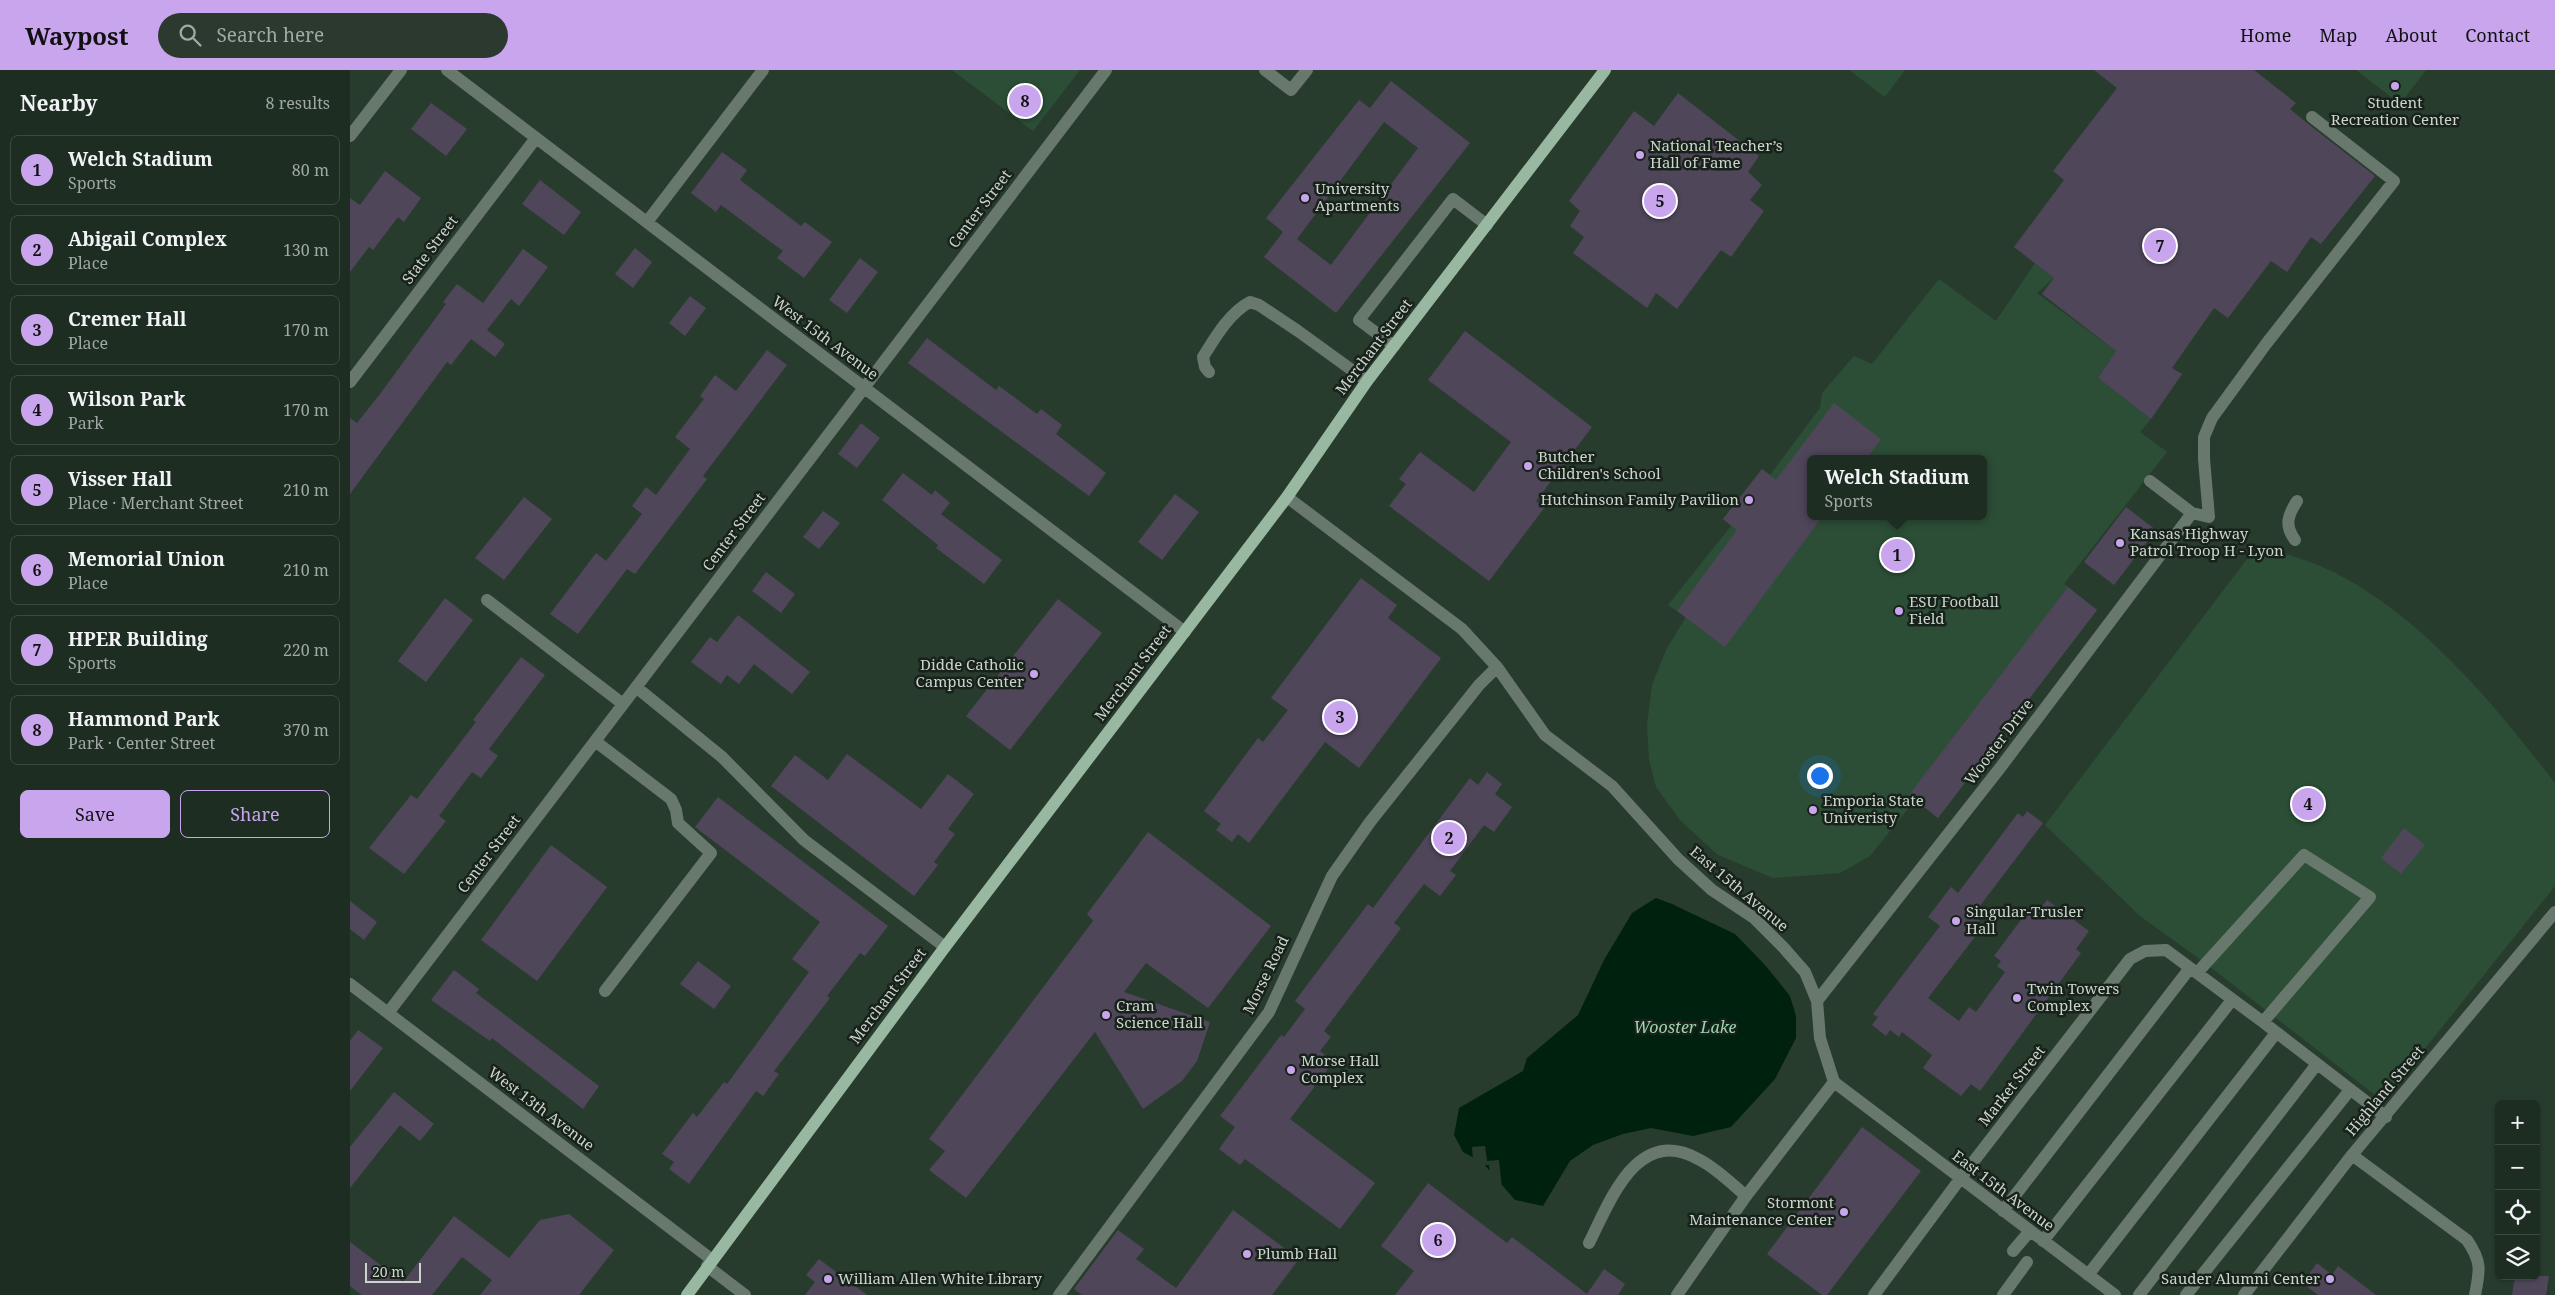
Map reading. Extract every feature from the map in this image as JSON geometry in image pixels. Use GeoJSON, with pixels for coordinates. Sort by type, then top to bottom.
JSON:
{"type":"FeatureCollection","features":[{"type":"Feature","properties":{"kind":"main road","name":"Merchant Street"},"geometry":{"type":"LineString","coordinates":[[687,1295],[945,947],[1287,496],[1367,381],[1605,70]]}},
{"type":"Feature","properties":{"kind":"street"},"geometry":{"type":"LineString","coordinates":[[350,136],[401,70]]}},
{"type":"Feature","properties":{"kind":"street","name":"West 15th Avenue"},"geometry":{"type":"LineString","coordinates":[[447,70],[1185,632]]}},
{"type":"Feature","properties":{"kind":"street"},"geometry":{"type":"LineString","coordinates":[[647,222],[763,70]]}},
{"type":"Feature","properties":{"kind":"street","name":"Center Street"},"geometry":{"type":"LineString","coordinates":[[388,1013],[1106,70]]}},
{"type":"Feature","properties":{"kind":"street"},"geometry":{"type":"LineString","coordinates":[[1265,70],[1292,90],[1307,70]]}},
{"type":"Feature","properties":{"kind":"street"},"geometry":{"type":"LineString","coordinates":[[2150,481],[2192,513],[2209,517],[2204,444],[2212,418],[2260,351],[2394,181],[2312,117]]}},
{"type":"Feature","properties":{"kind":"street","name":"State Street"},"geometry":{"type":"LineString","coordinates":[[350,382],[536,138]]}},
{"type":"Feature","properties":{"kind":"street"},"geometry":{"type":"LineString","coordinates":[[1394,346],[1359,320],[1453,199],[1487,224]]}},
{"type":"Feature","properties":{"kind":"street"},"geometry":{"type":"LineString","coordinates":[[1209,372],[1204,367],[1203,357],[1216,335],[1243,306],[1250,302],[1259,305],[1298,331],[1367,381]]}},
{"type":"Feature","properties":{"kind":"street","name":"East 15th Avenue"},"geometry":{"type":"LineString","coordinates":[[1287,496],[1462,629],[1497,667],[1545,735],[1612,786],[1678,859],[1712,890],[1754,918],[1784,947],[1805,972],[1817,1001],[1820,1038],[1834,1082],[2115,1295]]}},
{"type":"Feature","properties":{"kind":"street"},"geometry":{"type":"LineString","coordinates":[[2295,540],[2289,531],[2288,516],[2297,501]]}},
{"type":"Feature","properties":{"kind":"street","name":"Wooster Drive"},"geometry":{"type":"LineString","coordinates":[[1817,1001],[2000,768],[2192,513]]}},
{"type":"Feature","properties":{"kind":"street"},"geometry":{"type":"LineString","coordinates":[[487,600],[623,704]]}},
{"type":"Feature","properties":{"kind":"street","name":"Morse Road"},"geometry":{"type":"LineString","coordinates":[[1059,1295],[1269,1012],[1332,876],[1382,807],[1479,685],[1497,667]]}},
{"type":"Feature","properties":{"kind":"street"},"geometry":{"type":"LineString","coordinates":[[636,687],[722,756],[804,840],[945,947]]}},
{"type":"Feature","properties":{"kind":"street"},"geometry":{"type":"LineString","coordinates":[[595,741],[671,798],[676,810],[678,823],[711,854],[605,991]]}},
{"type":"Feature","properties":{"kind":"street"},"geometry":{"type":"LineString","coordinates":[[2003,1211],[2193,970],[2304,856],[2370,898],[2263,1022]]}},
{"type":"Feature","properties":{"kind":"street","name":"Highland Street"},"geometry":{"type":"LineString","coordinates":[[2244,1295],[2352,1155],[2386,1117],[2555,912]]}},
{"type":"Feature","properties":{"kind":"street","name":"Market Street"},"geometry":{"type":"LineString","coordinates":[[1874,1295],[1960,1179],[2130,960],[2146,951],[2166,950],[2386,1117]]}},
{"type":"Feature","properties":{"kind":"street","name":"West 13th Avenue"},"geometry":{"type":"LineString","coordinates":[[350,984],[709,1263],[744,1295]]}},
{"type":"Feature","properties":{"kind":"street"},"geometry":{"type":"LineString","coordinates":[[2043,1241],[2232,1000]]}},
{"type":"Feature","properties":{"kind":"street"},"geometry":{"type":"LineString","coordinates":[[2088,1275],[2276,1033]]}},
{"type":"Feature","properties":{"kind":"street"},"geometry":{"type":"LineString","coordinates":[[2139,1295],[2317,1064]]}},
{"type":"Feature","properties":{"kind":"street"},"geometry":{"type":"LineString","coordinates":[[1676,1295],[1746,1196],[1834,1082]]}},
{"type":"Feature","properties":{"kind":"street"},"geometry":{"type":"LineString","coordinates":[[2186,1295],[2350,1090]]}},
{"type":"Feature","properties":{"kind":"street"},"geometry":{"type":"LineString","coordinates":[[1589,1243],[1614,1192],[1634,1164],[1662,1150],[1684,1153],[1699,1159],[1746,1196]]}},
{"type":"Feature","properties":{"kind":"street"},"geometry":{"type":"LineString","coordinates":[[2352,1155],[2467,1240],[2476,1253],[2480,1267],[2476,1295]]}},
{"type":"Feature","properties":{"kind":"street"},"geometry":{"type":"LineString","coordinates":[[2013,1251],[2030,1231]]}},
{"type":"Feature","properties":{"kind":"street"},"geometry":{"type":"LineString","coordinates":[[2002,1295],[2027,1262]]}},
{"type":"Feature","properties":{"kind":"shaded area"},"geometry":{"type":"Polygon","coordinates":[[[952,70],[1080,70],[1033,131],[952,70]]]}},
{"type":"Feature","properties":{"kind":"shaded area"},"geometry":{"type":"Polygon","coordinates":[[[1849,70],[1905,70],[1885,97],[1849,70]]]}},
{"type":"Feature","properties":{"kind":"shaded area","name":"Student Recreation Center"},"geometry":{"type":"Polygon","coordinates":[[[2356,70],[2426,70],[2400,104],[2356,70]]]}},
{"type":"Feature","properties":{"kind":"shaded area"},"geometry":{"type":"Polygon","coordinates":[[[2035,263],[2054,278],[2037,293],[2116,351],[2098,378],[2151,419],[2140,432],[2167,452],[2064,584],[2097,610],[1938,818],[1915,800],[1870,856],[1840,873],[1773,878],[1718,855],[1680,820],[1656,787],[1649,759],[1647,725],[1652,685],[1666,650],[1686,617],[1668,605],[1731,526],[1723,519],[1762,469],[1770,475],[1820,408],[1822,393],[1854,356],[1872,364],[1939,279],[1996,321],[2035,263]]]}},
{"type":"Feature","properties":{"kind":"shaded area"},"geometry":{"type":"Polygon","coordinates":[[[2257,546],[2301,559],[2333,572],[2375,596],[2404,619],[2459,669],[2509,725],[2555,783],[2555,886],[2383,1101],[2205,963],[2140,916],[2045,825],[2257,546]]]}},
{"type":"Feature","properties":{"kind":"water","name":"Wooster Lake"},"geometry":{"type":"Polygon","coordinates":[[[1656,898],[1735,934],[1765,965],[1790,996],[1796,1016],[1796,1038],[1775,1079],[1731,1127],[1693,1136],[1651,1128],[1623,1134],[1593,1145],[1570,1161],[1543,1206],[1515,1200],[1483,1163],[1463,1152],[1454,1135],[1459,1108],[1523,1071],[1527,1058],[1578,1015],[1604,960],[1632,913],[1656,898]]]}},
{"type":"Feature","properties":{"kind":"pier"},"geometry":{"type":"Polygon","coordinates":[[[1485,1146],[1487,1161],[1499,1160],[1502,1189],[1490,1175],[1489,1165],[1482,1165],[1473,1160],[1472,1147],[1485,1146]]]}},
{"type":"Feature","properties":{"kind":"building"},"geometry":{"type":"Polygon","coordinates":[[[2094,70],[2254,70],[2296,103],[2290,109],[2375,176],[2321,244],[2311,237],[2287,272],[2271,261],[2228,318],[2214,308],[2172,368],[2182,374],[2151,419],[2098,378],[2116,351],[2042,294],[2054,278],[2014,247],[2064,180],[2053,171],[2117,88],[2094,70]]]}},
{"type":"Feature","properties":{"kind":"building","name":"University Apartments"},"geometry":{"type":"Polygon","coordinates":[[[1391,81],[1470,143],[1336,313],[1264,257],[1283,232],[1266,218],[1359,100],[1370,108],[1391,81]],[[1384,122],[1297,239],[1331,265],[1418,148],[1384,122]]]}},
{"type":"Feature","properties":{"kind":"building"},"geometry":{"type":"Polygon","coordinates":[[[1678,93],[1759,156],[1748,172],[1762,185],[1750,200],[1764,211],[1731,257],[1721,250],[1677,309],[1656,293],[1647,308],[1573,253],[1584,237],[1570,226],[1580,211],[1569,201],[1634,111],[1654,126],[1678,93]]]}},
{"type":"Feature","properties":{"kind":"building"},"geometry":{"type":"Polygon","coordinates":[[[431,103],[467,129],[446,156],[411,129],[431,103]]]}},
{"type":"Feature","properties":{"kind":"building"},"geometry":{"type":"Polygon","coordinates":[[[722,152],[747,170],[740,180],[801,226],[805,222],[832,242],[804,278],[777,258],[783,251],[721,205],[716,212],[691,193],[722,152]]]}},
{"type":"Feature","properties":{"kind":"building"},"geometry":{"type":"Polygon","coordinates":[[[385,171],[421,198],[404,222],[398,217],[373,250],[369,247],[350,272],[350,198],[360,205],[385,171]]]}},
{"type":"Feature","properties":{"kind":"building"},"geometry":{"type":"Polygon","coordinates":[[[540,180],[581,212],[564,235],[522,204],[540,180]]]}},
{"type":"Feature","properties":{"kind":"building"},"geometry":{"type":"Polygon","coordinates":[[[635,248],[652,262],[633,288],[615,274],[635,248]]]}},
{"type":"Feature","properties":{"kind":"building"},"geometry":{"type":"Polygon","coordinates":[[[523,249],[548,267],[519,306],[511,299],[487,330],[505,344],[495,357],[471,339],[451,365],[447,362],[350,494],[350,418],[357,423],[446,304],[443,302],[457,284],[483,303],[523,249]]]}},
{"type":"Feature","properties":{"kind":"building"},"geometry":{"type":"Polygon","coordinates":[[[860,258],[878,272],[847,313],[829,300],[860,258]]]}},
{"type":"Feature","properties":{"kind":"building"},"geometry":{"type":"Polygon","coordinates":[[[690,296],[706,308],[685,336],[669,323],[690,296]]]}},
{"type":"Feature","properties":{"kind":"building","name":"Butcher Children's School"},"geometry":{"type":"Polygon","coordinates":[[[1465,331],[1592,427],[1536,501],[1545,507],[1489,581],[1389,506],[1406,484],[1399,479],[1420,452],[1474,492],[1511,442],[1428,380],[1465,331]]]}},
{"type":"Feature","properties":{"kind":"building"},"geometry":{"type":"Polygon","coordinates":[[[927,338],[996,390],[999,386],[1037,414],[1041,409],[1062,425],[1056,434],[1106,473],[1089,496],[908,363],[927,338]]]}},
{"type":"Feature","properties":{"kind":"building"},"geometry":{"type":"Polygon","coordinates":[[[767,350],[787,365],[703,476],[707,479],[635,574],[627,569],[578,634],[550,614],[596,553],[606,561],[642,514],[632,506],[646,487],[656,495],[690,449],[675,437],[704,399],[700,396],[715,375],[736,391],[767,350]]]}},
{"type":"Feature","properties":{"kind":"building"},"geometry":{"type":"Polygon","coordinates":[[[1834,403],[1881,439],[1869,455],[1807,455],[1807,520],[1820,520],[1725,647],[1677,611],[1737,530],[1723,519],[1762,469],[1776,480],[1834,403]]]}},
{"type":"Feature","properties":{"kind":"building"},"geometry":{"type":"Polygon","coordinates":[[[861,423],[880,438],[857,468],[838,454],[861,423]]]}},
{"type":"Feature","properties":{"kind":"building"},"geometry":{"type":"Polygon","coordinates":[[[903,473],[932,495],[935,490],[950,503],[941,514],[1002,560],[984,584],[936,548],[938,545],[882,500],[903,473]]]}},
{"type":"Feature","properties":{"kind":"building"},"geometry":{"type":"Polygon","coordinates":[[[1175,494],[1199,512],[1162,560],[1138,542],[1175,494]]]}},
{"type":"Feature","properties":{"kind":"building"},"geometry":{"type":"Polygon","coordinates":[[[524,497],[552,519],[504,580],[475,558],[524,497]]]}},
{"type":"Feature","properties":{"kind":"building"},"geometry":{"type":"Polygon","coordinates":[[[2126,507],[2156,530],[2114,585],[2084,562],[2126,507]]]}},
{"type":"Feature","properties":{"kind":"building"},"geometry":{"type":"Polygon","coordinates":[[[823,511],[840,523],[819,549],[803,537],[823,511]]]}},
{"type":"Feature","properties":{"kind":"building"},"geometry":{"type":"Polygon","coordinates":[[[766,572],[795,594],[781,613],[752,591],[766,572]]]}},
{"type":"Feature","properties":{"kind":"building"},"geometry":{"type":"Polygon","coordinates":[[[1361,578],[1397,605],[1388,618],[1441,658],[1359,768],[1325,742],[1249,843],[1238,834],[1232,842],[1216,830],[1221,824],[1204,811],[1258,738],[1263,742],[1288,710],[1271,698],[1361,578]]]}},
{"type":"Feature","properties":{"kind":"building"},"geometry":{"type":"Polygon","coordinates":[[[2068,587],[2097,610],[1938,818],[1909,795],[2068,587]]]}},
{"type":"Feature","properties":{"kind":"building"},"geometry":{"type":"Polygon","coordinates":[[[445,598],[473,620],[426,682],[398,661],[445,598]]]}},
{"type":"Feature","properties":{"kind":"building","name":"Didde Catholic Campus Center"},"geometry":{"type":"Polygon","coordinates":[[[1058,599],[1102,633],[1010,750],[966,716],[1058,599]]]}},
{"type":"Feature","properties":{"kind":"building"},"geometry":{"type":"Polygon","coordinates":[[[738,615],[810,672],[792,694],[754,664],[739,684],[727,675],[721,684],[691,662],[710,637],[717,642],[738,615]]]}},
{"type":"Feature","properties":{"kind":"building"},"geometry":{"type":"Polygon","coordinates":[[[521,657],[545,675],[489,749],[498,756],[481,778],[472,772],[439,816],[446,821],[404,874],[369,848],[411,795],[417,799],[476,722],[473,720],[521,657]]]}},
{"type":"Feature","properties":{"kind":"building"},"geometry":{"type":"Polygon","coordinates":[[[847,754],[921,809],[948,774],[974,794],[948,829],[955,834],[934,862],[938,865],[914,896],[771,786],[795,755],[828,780],[847,754]]]}},
{"type":"Feature","properties":{"kind":"building","name":"Morse Hall Complex"},"geometry":{"type":"Polygon","coordinates":[[[1487,772],[1502,784],[1495,794],[1512,807],[1494,832],[1484,825],[1450,871],[1456,875],[1440,896],[1424,884],[1394,923],[1401,928],[1324,1031],[1331,1037],[1320,1051],[1334,1061],[1290,1119],[1375,1183],[1340,1229],[1245,1159],[1240,1165],[1219,1149],[1235,1127],[1220,1116],[1281,1035],[1284,1037],[1305,1009],[1295,1001],[1368,904],[1373,908],[1470,778],[1478,785],[1487,772]]]}},
{"type":"Feature","properties":{"kind":"building"},"geometry":{"type":"Polygon","coordinates":[[[718,797],[888,926],[865,956],[860,953],[827,996],[830,998],[774,1071],[779,1074],[763,1096],[756,1091],[689,1184],[669,1169],[674,1162],[662,1154],[693,1113],[697,1117],[724,1082],[727,1084],[809,972],[792,959],[820,922],[695,827],[718,797]]]}},
{"type":"Feature","properties":{"kind":"building"},"geometry":{"type":"Polygon","coordinates":[[[2027,811],[2043,823],[1976,911],[1983,915],[1976,925],[1981,929],[1928,998],[1959,1021],[1969,1007],[1976,1012],[2005,972],[1997,966],[2001,961],[1994,956],[2029,909],[2036,914],[2047,900],[2089,931],[2076,949],[2081,953],[1980,1091],[1971,1084],[1961,1096],[1923,1068],[1932,1055],[1902,1032],[1899,1037],[1890,1030],[1886,1036],[1872,1025],[1878,1017],[1873,1014],[1940,926],[1928,917],[1951,887],[1958,893],[2018,813],[2023,817],[2027,811]]]}},
{"type":"Feature","properties":{"kind":"building"},"geometry":{"type":"Polygon","coordinates":[[[2404,828],[2425,845],[2401,874],[2381,858],[2404,828]]]}},
{"type":"Feature","properties":{"kind":"building","name":"Cram Science Hall"},"geometry":{"type":"Polygon","coordinates":[[[1148,832],[1271,926],[1208,1008],[1146,963],[1124,992],[1210,1022],[1197,1061],[1182,1081],[1143,1109],[1095,1032],[966,1198],[929,1170],[945,1151],[929,1139],[1093,921],[1087,914],[1148,832]]]}},
{"type":"Feature","properties":{"kind":"building"},"geometry":{"type":"Polygon","coordinates":[[[551,845],[607,887],[537,981],[481,940],[551,845]]]}},
{"type":"Feature","properties":{"kind":"building"},"geometry":{"type":"Polygon","coordinates":[[[350,901],[377,922],[364,940],[350,929],[350,901]]]}},
{"type":"Feature","properties":{"kind":"building"},"geometry":{"type":"Polygon","coordinates":[[[698,961],[731,986],[714,1009],[680,984],[698,961]]]}},
{"type":"Feature","properties":{"kind":"building"},"geometry":{"type":"Polygon","coordinates":[[[454,970],[479,989],[476,993],[599,1086],[583,1109],[492,1038],[490,1041],[431,1000],[454,970]]]}},
{"type":"Feature","properties":{"kind":"building"},"geometry":{"type":"Polygon","coordinates":[[[358,1030],[383,1048],[350,1091],[350,1041],[358,1030]]]}},
{"type":"Feature","properties":{"kind":"building"},"geometry":{"type":"Polygon","coordinates":[[[394,1092],[434,1124],[420,1141],[400,1125],[350,1188],[350,1147],[394,1092]]]}},
{"type":"Feature","properties":{"kind":"building","name":"Stormont Maintenance Center"},"geometry":{"type":"Polygon","coordinates":[[[1862,1127],[1921,1171],[1827,1295],[1822,1295],[1767,1254],[1862,1127]]]}},
{"type":"Feature","properties":{"kind":"building"},"geometry":{"type":"Polygon","coordinates":[[[1428,1183],[1507,1243],[1512,1237],[1587,1294],[1604,1269],[1625,1284],[1618,1295],[1395,1295],[1414,1271],[1381,1246],[1428,1183]]]}},
{"type":"Feature","properties":{"kind":"building","name":"Plumb Hall"},"geometry":{"type":"Polygon","coordinates":[[[1233,1210],[1299,1259],[1272,1295],[1082,1295],[1074,1289],[1118,1230],[1144,1249],[1136,1259],[1176,1288],[1233,1210]]]}},
{"type":"Feature","properties":{"kind":"building"},"geometry":{"type":"Polygon","coordinates":[[[569,1214],[614,1250],[579,1295],[480,1295],[492,1280],[462,1257],[432,1295],[362,1295],[350,1286],[350,1242],[403,1282],[454,1216],[509,1258],[540,1220],[569,1214]]]}},
{"type":"Feature","properties":{"kind":"building","name":"William Allen White Library"},"geometry":{"type":"Polygon","coordinates":[[[819,1259],[867,1295],[805,1295],[815,1282],[806,1275],[819,1259]]]}},
{"type":"Feature","properties":{"kind":"building","name":"Sauder Alumni Center"},"geometry":{"type":"Polygon","coordinates":[[[2317,1263],[2332,1275],[2338,1266],[2376,1295],[2318,1295],[2302,1283],[2317,1263]]]}},
{"type":"Feature","properties":{"kind":"building"},"geometry":{"type":"Polygon","coordinates":[[[2540,1276],[2549,1276],[2546,1295],[2512,1295],[2514,1280],[2540,1280],[2540,1276]]]}},
{"type":"Feature","properties":{"kind":"place","name":"Student Recreation Center"},"geometry":{"type":"Point","coordinates":[2395,86]}},
{"type":"Feature","properties":{"kind":"place","name":"Hammond Park"},"geometry":{"type":"Point","coordinates":[1025,101]}},
{"type":"Feature","properties":{"kind":"place","name":"National Teacher’s Hall of Fame"},"geometry":{"type":"Point","coordinates":[1640,155]}},
{"type":"Feature","properties":{"kind":"place","name":"University Apartments"},"geometry":{"type":"Point","coordinates":[1305,198]}},
{"type":"Feature","properties":{"kind":"place","name":"Visser Hall"},"geometry":{"type":"Point","coordinates":[1660,201]}},
{"type":"Feature","properties":{"kind":"place","name":"HPER Building"},"geometry":{"type":"Point","coordinates":[2160,246]}},
{"type":"Feature","properties":{"kind":"place","name":"Butcher Children's School"},"geometry":{"type":"Point","coordinates":[1528,466]}},
{"type":"Feature","properties":{"kind":"place","name":"Hutchinson Family Pavilion"},"geometry":{"type":"Point","coordinates":[1749,500]}},
{"type":"Feature","properties":{"kind":"place","name":"Kansas Highway Patrol Troop H - Lyon"},"geometry":{"type":"Point","coordinates":[2120,543]}},
{"type":"Feature","properties":{"kind":"place","name":"Welch Stadium"},"geometry":{"type":"Point","coordinates":[1897,555]}},
{"type":"Feature","properties":{"kind":"place","name":"ESU Football Field"},"geometry":{"type":"Point","coordinates":[1899,611]}},
{"type":"Feature","properties":{"kind":"place","name":"Didde Catholic Campus Center"},"geometry":{"type":"Point","coordinates":[1034,674]}},
{"type":"Feature","properties":{"kind":"place","name":"Cremer Hall"},"geometry":{"type":"Point","coordinates":[1340,717]}},
{"type":"Feature","properties":{"kind":"place","name":"Wilson Park"},"geometry":{"type":"Point","coordinates":[2308,804]}},
{"type":"Feature","properties":{"kind":"place","name":"Emporia State Univeristy"},"geometry":{"type":"Point","coordinates":[1813,810]}},
{"type":"Feature","properties":{"kind":"place","name":"Abigail Complex"},"geometry":{"type":"Point","coordinates":[1449,838]}},
{"type":"Feature","properties":{"kind":"place","name":"Singular-Trusler Hall"},"geometry":{"type":"Point","coordinates":[1956,921]}},
{"type":"Feature","properties":{"kind":"place","name":"Twin Towers Complex"},"geometry":{"type":"Point","coordinates":[2017,998]}},
{"type":"Feature","properties":{"kind":"place","name":"Cram Science Hall"},"geometry":{"type":"Point","coordinates":[1106,1015]}},
{"type":"Feature","properties":{"kind":"place","name":"Morse Hall Complex"},"geometry":{"type":"Point","coordinates":[1291,1070]}},
{"type":"Feature","properties":{"kind":"place","name":"Stormont Maintenance Center"},"geometry":{"type":"Point","coordinates":[1844,1212]}},
{"type":"Feature","properties":{"kind":"place","name":"Memorial Union"},"geometry":{"type":"Point","coordinates":[1438,1240]}},
{"type":"Feature","properties":{"kind":"place","name":"Plumb Hall"},"geometry":{"type":"Point","coordinates":[1247,1254]}},
{"type":"Feature","properties":{"kind":"place","name":"William Allen White Library"},"geometry":{"type":"Point","coordinates":[828,1279]}},
{"type":"Feature","properties":{"kind":"place","name":"Sauder Alumni Center"},"geometry":{"type":"Point","coordinates":[2330,1279]}}]}
